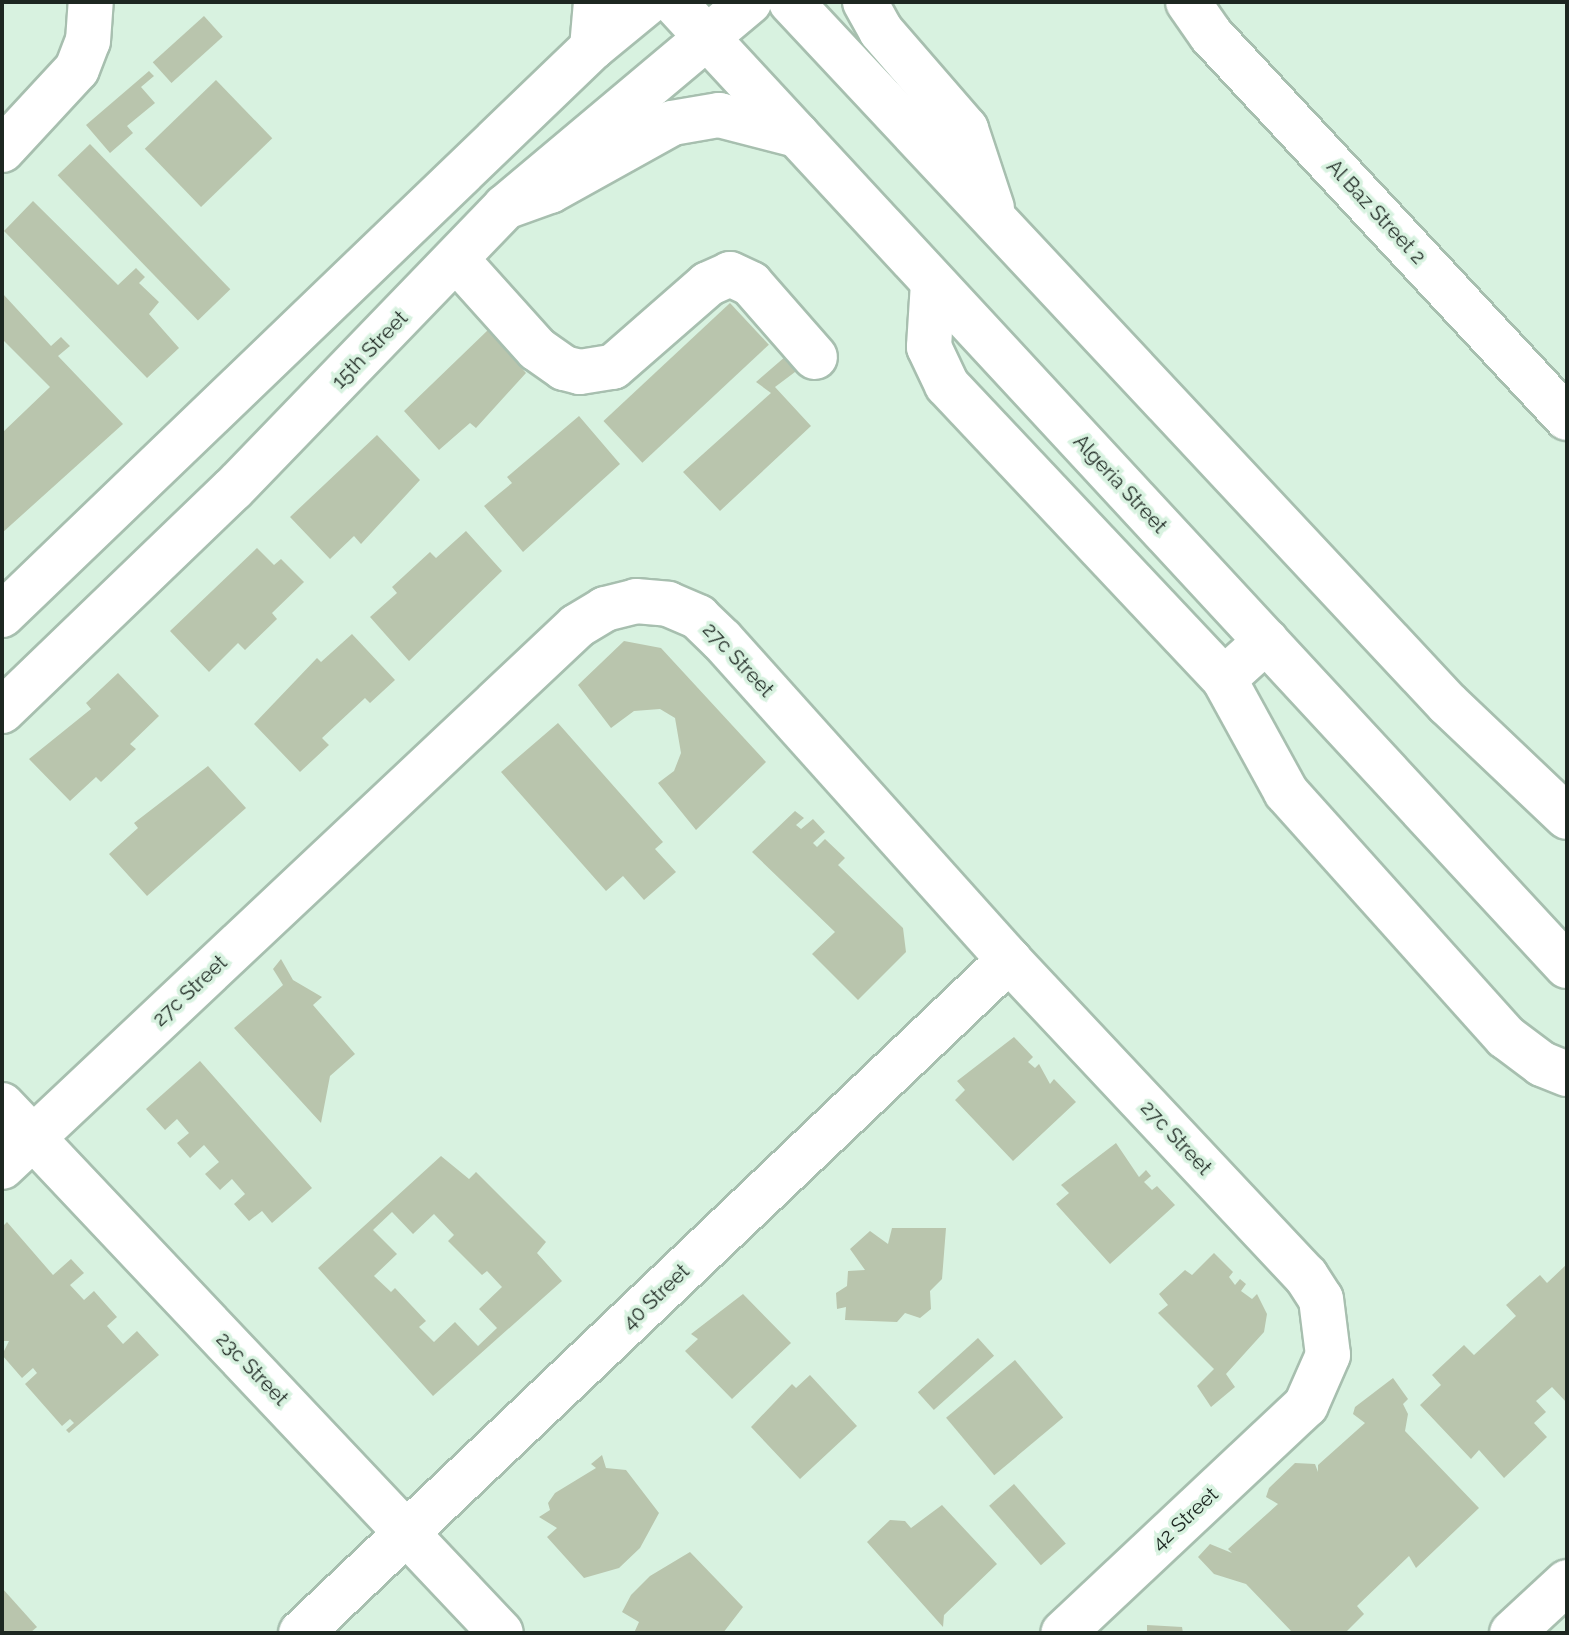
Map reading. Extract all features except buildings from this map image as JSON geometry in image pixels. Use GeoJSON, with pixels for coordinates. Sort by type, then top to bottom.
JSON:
{"type":"FeatureCollection","features":[{"type":"Feature","properties":{"kind":"street"},"geometry":{"type":"LineString","coordinates":[[2,150],[77,69],[88,41],[91,2]]}},
{"type":"Feature","properties":{"kind":"street"},"geometry":{"type":"LineString","coordinates":[[592,48],[596,2]]}},
{"type":"Feature","properties":{"kind":"street"},"geometry":{"type":"LineString","coordinates":[[2,615],[592,48],[648,2]]}},
{"type":"Feature","properties":{"kind":"street","name":"Algeria Street"},"geometry":{"type":"LineString","coordinates":[[674,2],[1567,966]]}},
{"type":"Feature","properties":{"kind":"street","name":"15th Street"},"geometry":{"type":"LineString","coordinates":[[2,711],[158,565],[505,207],[749,2]]}},
{"type":"Feature","properties":{"kind":"street"},"geometry":{"type":"LineString","coordinates":[[791,2],[994,214],[1448,704],[1567,817]]}},
{"type":"Feature","properties":{"kind":"street"},"geometry":{"type":"LineString","coordinates":[[865,2],[881,31],[966,129],[994,214]]}},
{"type":"Feature","properties":{"kind":"street","name":"Al Baz Street 2"},"geometry":{"type":"LineString","coordinates":[[1188,2],[1211,35],[1567,418]]}},
{"type":"Feature","properties":{"kind":"street"},"geometry":{"type":"LineString","coordinates":[[505,207],[550,191],[672,123],[731,116],[797,135]]}},
{"type":"Feature","properties":{"kind":"street"},"geometry":{"type":"LineString","coordinates":[[456,259],[537,349],[564,368],[597,372],[621,363],[708,284],[730,274],[751,284],[815,357]]}},
{"type":"Feature","properties":{"kind":"street"},"geometry":{"type":"LineString","coordinates":[[933,283],[929,347],[947,385],[1224,679],[1286,792],[1506,1037],[1542,1064],[1567,1074]]}},
{"type":"Feature","properties":{"kind":"street","name":"27c Street"},"geometry":{"type":"LineString","coordinates":[[18,1153],[577,626],[605,609],[636,601],[668,604],[698,617],[722,640],[1009,960],[1306,1276],[1325,1313],[1328,1355],[1306,1405]]}},
{"type":"Feature","properties":{"kind":"street"},"geometry":{"type":"LineString","coordinates":[[1224,679],[1266,641]]}},
{"type":"Feature","properties":{"kind":"street","name":"40 Street"},"geometry":{"type":"LineString","coordinates":[[301,1633],[1009,960]]}},
{"type":"Feature","properties":{"kind":"street","name":"23c Street"},"geometry":{"type":"LineString","coordinates":[[2,1105],[18,1153],[408,1533],[501,1633]]}},
{"type":"Feature","properties":{"kind":"street","name":"42 Street"},"geometry":{"type":"LineString","coordinates":[[1063,1633],[1306,1405]]}},
{"type":"Feature","properties":{"kind":"street"},"geometry":{"type":"LineString","coordinates":[[1512,1633],[1567,1582]]}}]}
